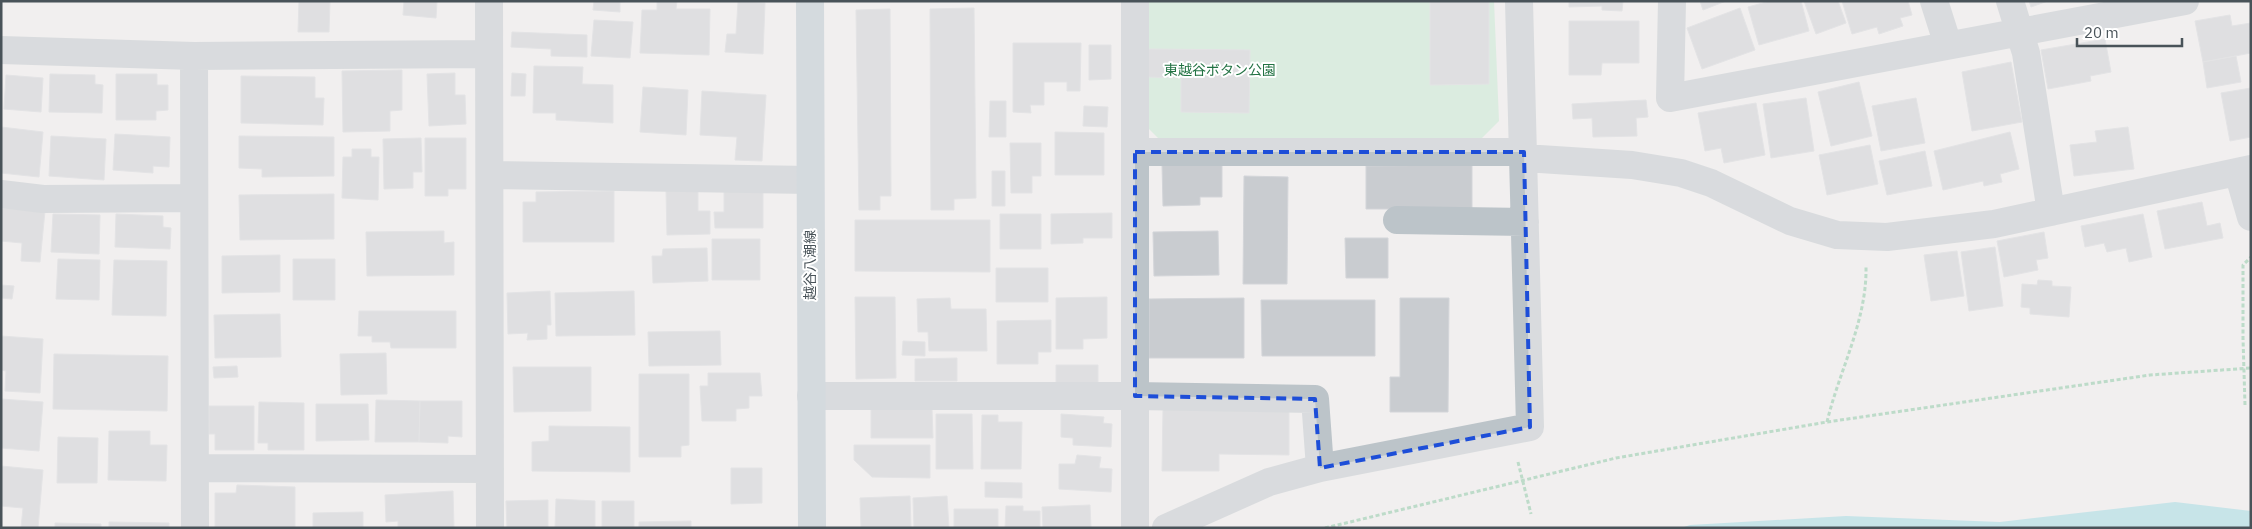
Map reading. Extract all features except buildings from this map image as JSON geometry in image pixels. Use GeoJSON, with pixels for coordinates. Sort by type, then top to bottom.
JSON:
{"type":"FeatureCollection","features":[{"type":"Feature","properties":{"kind":"main road","name":"越谷八潮線"},"geometry":{"type":"LineString","coordinates":[[810,1],[812,528]]}},
{"type":"Feature","properties":{"kind":"street"},"geometry":{"type":"LineString","coordinates":[[489,1],[490,528]]}},
{"type":"Feature","properties":{"kind":"street"},"geometry":{"type":"LineString","coordinates":[[1135,1],[1135,528]]}},
{"type":"Feature","properties":{"kind":"street"},"geometry":{"type":"LineString","coordinates":[[1166,528],[1268,482],[1320,468],[1530,427],[1519,1]]}},
{"type":"Feature","properties":{"kind":"street"},"geometry":{"type":"LineString","coordinates":[[1672,1],[1670,98],[2185,1]]}},
{"type":"Feature","properties":{"kind":"street"},"geometry":{"type":"LineString","coordinates":[[1934,1],[1948,45]]}},
{"type":"Feature","properties":{"kind":"street"},"geometry":{"type":"LineString","coordinates":[[2010,1],[2026,53],[2051,212]]}},
{"type":"Feature","properties":{"kind":"street"},"geometry":{"type":"LineString","coordinates":[[1,50],[194,56],[488,54]]}},
{"type":"Feature","properties":{"kind":"street"},"geometry":{"type":"LineString","coordinates":[[194,56],[194,528]]}},
{"type":"Feature","properties":{"kind":"street"},"geometry":{"type":"LineString","coordinates":[[1135,152],[1524,155],[1632,164],[1681,173],[1711,183],[1790,221],[1837,235],[1865,237],[1886,237],[1994,224],[2244,170],[2251,218]]}},
{"type":"Feature","properties":{"kind":"street"},"geometry":{"type":"LineString","coordinates":[[490,175],[810,180]]}},
{"type":"Feature","properties":{"kind":"street"},"geometry":{"type":"LineString","coordinates":[[1,194],[43,199],[194,198]]}},
{"type":"Feature","properties":{"kind":"street"},"geometry":{"type":"LineString","coordinates":[[1397,220],[1525,222]]}},
{"type":"Feature","properties":{"kind":"street"},"geometry":{"type":"LineString","coordinates":[[811,396],[1135,396],[1316,399],[1320,468]]}},
{"type":"Feature","properties":{"kind":"street"},"geometry":{"type":"LineString","coordinates":[[195,468],[490,468]]}},
{"type":"Feature","properties":{"kind":"path"},"geometry":{"type":"LineString","coordinates":[[1827,422],[1833,396],[1850,354],[1866,282],[1865,237]]}},
{"type":"Feature","properties":{"kind":"path"},"geometry":{"type":"LineString","coordinates":[[2246,405],[2243,265],[2251,257]]}},
{"type":"Feature","properties":{"kind":"path"},"geometry":{"type":"LineString","coordinates":[[1325,528],[1616,458],[1827,422],[2150,374],[2251,368]]}},
{"type":"Feature","properties":{"kind":"path"},"geometry":{"type":"LineString","coordinates":[[1522,481],[1531,514]]}},
{"type":"Feature","properties":{"kind":"highlighted area"},"geometry":{"type":"Polygon","coordinates":[[[1135,152],[1524,152],[1530,427],[1320,468],[1315,399],[1135,396],[1135,152]]]}},
{"type":"Feature","properties":{"kind":"green space","name":"東越谷ボタン公園"},"geometry":{"type":"Polygon","coordinates":[[[1146,1],[1494,1],[1499,121],[1482,138],[1161,141],[1146,126],[1146,1]]]}},
{"type":"Feature","properties":{"kind":"water"},"geometry":{"type":"Polygon","coordinates":[[[2175,502],[2251,511],[2251,528],[1681,528],[1690,525],[1846,516],[2000,522],[2175,502]]]}}]}
